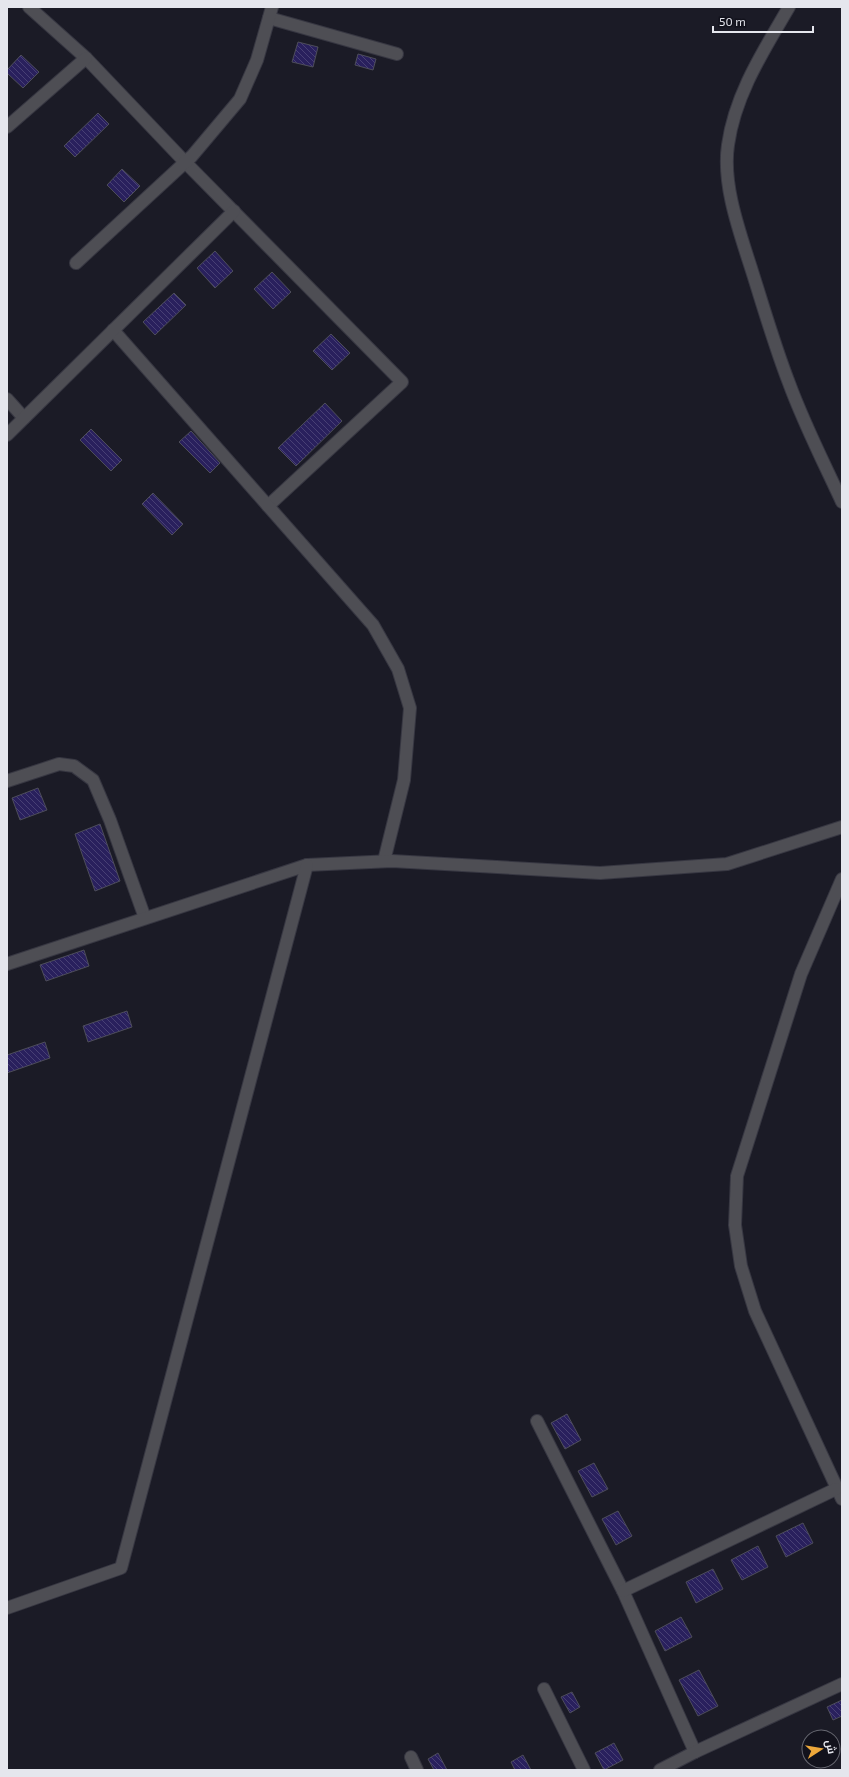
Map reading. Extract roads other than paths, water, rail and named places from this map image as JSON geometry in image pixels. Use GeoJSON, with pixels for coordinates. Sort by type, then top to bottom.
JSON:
{"type":"FeatureCollection","features":[{"type":"Feature","properties":{"kind":"lane"},"geometry":{"type":"LineString","coordinates":[[29,7],[86,58],[234,212],[402,382],[268,506]]}},
{"type":"Feature","properties":{"kind":"lane"},"geometry":{"type":"LineString","coordinates":[[789,7],[760,57],[739,105],[728,143],[726,159],[727,174],[742,240],[787,377],[797,404],[842,502]]}},
{"type":"Feature","properties":{"kind":"lane"},"geometry":{"type":"LineString","coordinates":[[76,263],[186,162],[240,99],[257,60],[271,13],[397,54]]}},
{"type":"Feature","properties":{"kind":"lane"},"geometry":{"type":"LineString","coordinates":[[7,127],[86,58]]}},
{"type":"Feature","properties":{"kind":"lane"},"geometry":{"type":"LineString","coordinates":[[7,435],[234,212]]}},
{"type":"Feature","properties":{"kind":"lane"},"geometry":{"type":"LineString","coordinates":[[113,330],[373,625],[398,669],[410,708],[404,780],[384,861]]}},
{"type":"Feature","properties":{"kind":"lane"},"geometry":{"type":"LineString","coordinates":[[7,399],[24,418]]}},
{"type":"Feature","properties":{"kind":"lane"},"geometry":{"type":"LineString","coordinates":[[7,781],[59,764],[74,766],[93,780],[110,820],[145,918]]}},
{"type":"Feature","properties":{"kind":"lane"},"geometry":{"type":"LineString","coordinates":[[7,964],[307,865],[384,861],[600,874],[727,864],[842,827]]}},
{"type":"Feature","properties":{"kind":"lane"},"geometry":{"type":"LineString","coordinates":[[7,1608],[121,1568],[307,865]]}},
{"type":"Feature","properties":{"kind":"lane"},"geometry":{"type":"LineString","coordinates":[[623,1591],[839,1494],[755,1311],[741,1266],[735,1225],[737,1176],[801,974],[842,879]]}},
{"type":"Feature","properties":{"kind":"lane"},"geometry":{"type":"LineString","coordinates":[[537,1421],[623,1591],[695,1752]]}},
{"type":"Feature","properties":{"kind":"lane"},"geometry":{"type":"LineString","coordinates":[[660,1770],[695,1752],[842,1684]]}},
{"type":"Feature","properties":{"kind":"lane"},"geometry":{"type":"LineString","coordinates":[[544,1689],[584,1770]]}},
{"type":"Feature","properties":{"kind":"lane"},"geometry":{"type":"LineString","coordinates":[[411,1757],[417,1770]]}}]}
